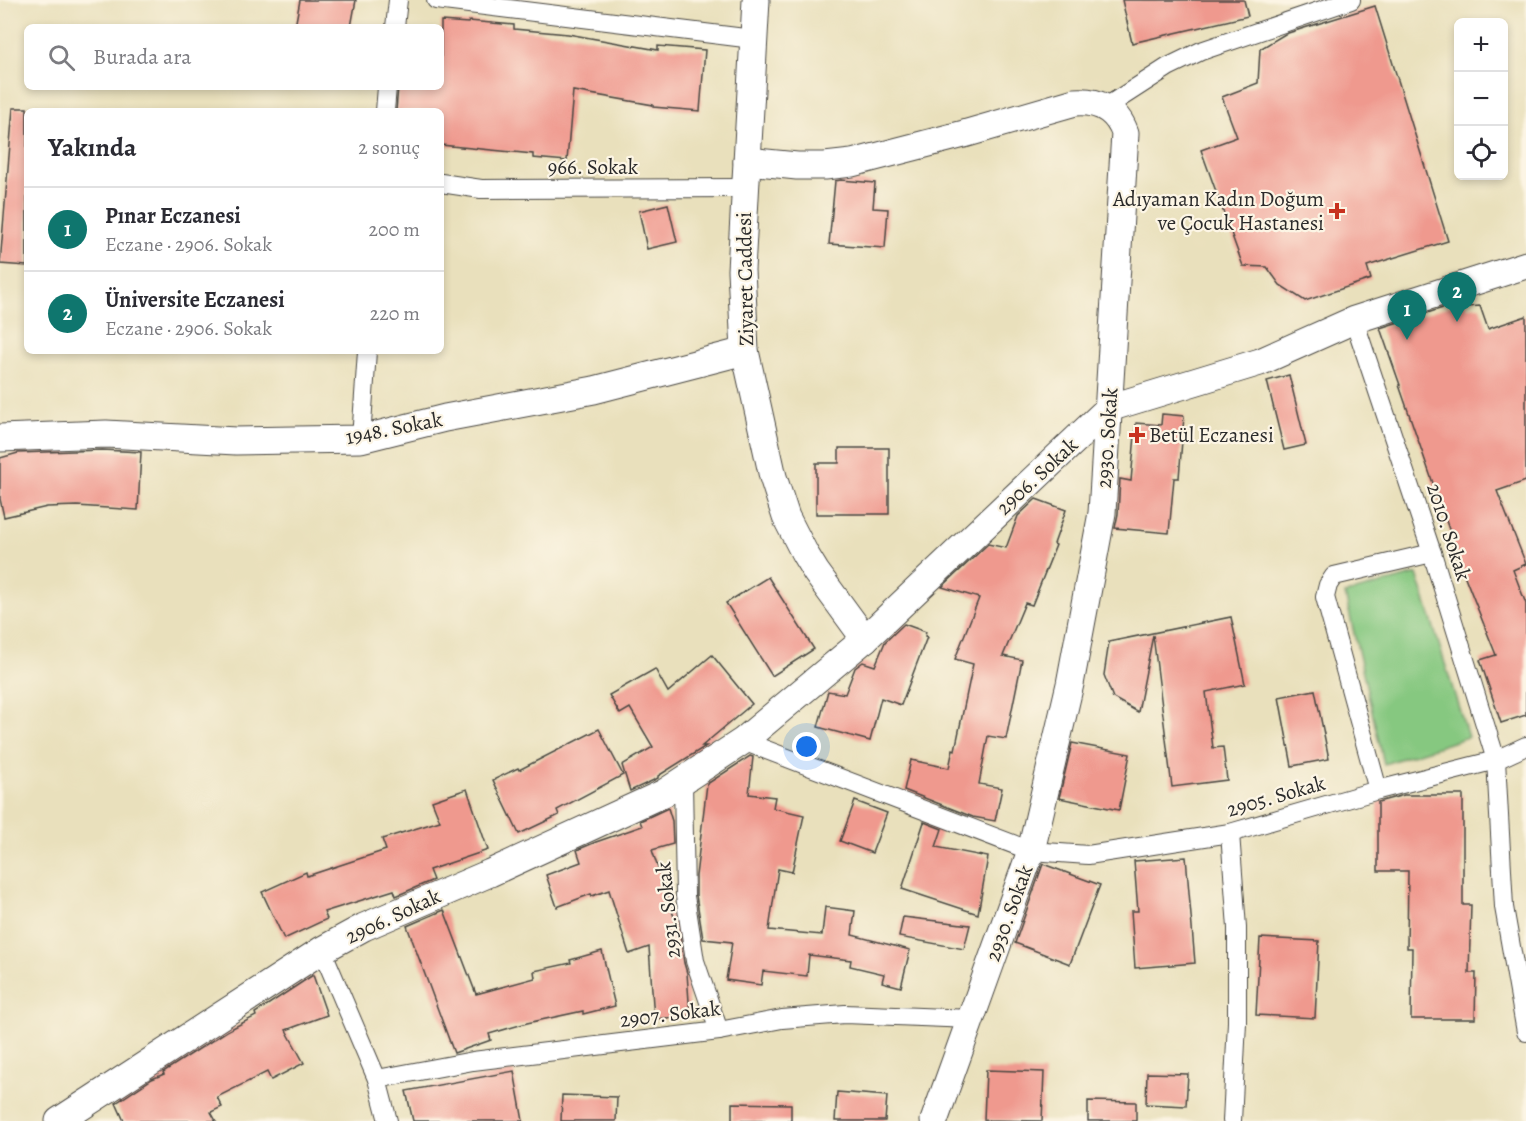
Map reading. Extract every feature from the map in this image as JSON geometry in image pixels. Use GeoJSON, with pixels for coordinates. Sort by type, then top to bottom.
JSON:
{"type":"FeatureCollection","features":[{"type":"Feature","properties":{"kind":"street"},"geometry":{"type":"LineString","coordinates":[[394,24],[398,0]]}},
{"type":"Feature","properties":{"kind":"street"},"geometry":{"type":"LineString","coordinates":[[436,0],[753,39]]}},
{"type":"Feature","properties":{"kind":"street","name":"Ziyaret Caddesi"},"geometry":{"type":"LineString","coordinates":[[756,0],[741,270],[745,351],[773,477],[786,517],[816,572],[865,639]]}},
{"type":"Feature","properties":{"kind":"street"},"geometry":{"type":"LineString","coordinates":[[747,161],[797,166],[852,163],[1074,102],[1091,102],[1106,107],[1168,67],[1201,51],[1351,0]]}},
{"type":"Feature","properties":{"kind":"street"},"geometry":{"type":"LineString","coordinates":[[385,108],[387,90]]}},
{"type":"Feature","properties":{"kind":"street","name":"2930. Sokak"},"geometry":{"type":"LineString","coordinates":[[934,1121],[1031,851],[1070,684],[1102,513],[1125,133],[1118,118],[1106,107]]}},
{"type":"Feature","properties":{"kind":"street","name":"966. Sokak"},"geometry":{"type":"LineString","coordinates":[[444,183],[482,189],[745,188]]}},
{"type":"Feature","properties":{"kind":"street","name":"2906. Sokak"},"geometry":{"type":"LineString","coordinates":[[59,1121],[322,950],[364,927],[501,868],[664,793],[743,741],[865,639],[1109,408],[1260,362],[1354,320],[1526,265]]}},
{"type":"Feature","properties":{"kind":"street","name":"2010. Sokak"},"geometry":{"type":"LineString","coordinates":[[1354,320],[1432,553],[1496,760],[1504,907],[1526,1032]]}},
{"type":"Feature","properties":{"kind":"street","name":"1948. Sokak"},"geometry":{"type":"LineString","coordinates":[[0,438],[106,434],[236,441],[361,439],[445,418],[594,390],[745,351]]}},
{"type":"Feature","properties":{"kind":"street"},"geometry":{"type":"LineString","coordinates":[[361,439],[367,354]]}},
{"type":"Feature","properties":{"kind":"street"},"geometry":{"type":"LineString","coordinates":[[1378,790],[1324,597],[1334,576],[1432,553]]}},
{"type":"Feature","properties":{"kind":"street"},"geometry":{"type":"LineString","coordinates":[[743,741],[1031,851]]}},
{"type":"Feature","properties":{"kind":"street","name":"2905. Sokak"},"geometry":{"type":"LineString","coordinates":[[1031,851],[1088,855],[1230,833],[1378,790],[1496,760],[1526,746]]}},
{"type":"Feature","properties":{"kind":"street","name":"2931. Sokak"},"geometry":{"type":"LineString","coordinates":[[683,781],[685,896],[695,961],[719,1031]]}},
{"type":"Feature","properties":{"kind":"street"},"geometry":{"type":"LineString","coordinates":[[1230,833],[1237,928],[1237,1022],[1232,1121]]}},
{"type":"Feature","properties":{"kind":"street"},"geometry":{"type":"LineString","coordinates":[[322,950],[377,1079],[388,1121]]}},
{"type":"Feature","properties":{"kind":"street","name":"2907. Sokak"},"geometry":{"type":"LineString","coordinates":[[377,1079],[473,1061],[719,1031],[782,1019],[845,1014],[970,1019]]}},
{"type":"Feature","properties":{"kind":"green space"},"geometry":{"type":"Polygon","coordinates":[[[1417,574],[1468,737],[1384,764],[1345,594],[1417,574]]]}},
{"type":"Feature","properties":{"kind":"building"},"geometry":{"type":"Polygon","coordinates":[[[300,0],[356,0],[352,24],[296,24],[300,0]]]}},
{"type":"Feature","properties":{"kind":"building"},"geometry":{"type":"Polygon","coordinates":[[[1122,0],[1244,0],[1248,16],[1132,43],[1122,0]]]}},
{"type":"Feature","properties":{"kind":"building"},"geometry":{"type":"Polygon","coordinates":[[[1375,6],[1448,241],[1367,266],[1371,279],[1305,301],[1280,285],[1267,267],[1243,266],[1201,150],[1237,137],[1222,97],[1258,83],[1260,49],[1285,34],[1375,6]]]}},
{"type":"Feature","properties":{"kind":"building"},"geometry":{"type":"Polygon","coordinates":[[[441,21],[468,23],[469,21],[514,25],[514,29],[568,34],[658,50],[658,46],[705,50],[700,111],[653,107],[653,105],[573,91],[567,161],[533,158],[533,154],[444,145],[444,108],[396,108],[398,90],[444,90],[444,24],[441,24],[441,21]]]}},
{"type":"Feature","properties":{"kind":"building"},"geometry":{"type":"Polygon","coordinates":[[[13,108],[24,108],[24,266],[0,264],[13,108]]]}},
{"type":"Feature","properties":{"kind":"building"},"geometry":{"type":"Polygon","coordinates":[[[835,181],[875,183],[873,208],[888,209],[885,248],[829,244],[835,181]]]}},
{"type":"Feature","properties":{"kind":"building"},"geometry":{"type":"Polygon","coordinates":[[[668,204],[677,242],[647,249],[639,211],[668,204]]]}},
{"type":"Feature","properties":{"kind":"building"},"geometry":{"type":"Polygon","coordinates":[[[1465,301],[1466,307],[1480,306],[1488,329],[1526,316],[1526,481],[1497,491],[1526,564],[1513,570],[1526,604],[1526,715],[1501,723],[1480,660],[1496,655],[1450,539],[1452,538],[1380,328],[1465,301]]]}},
{"type":"Feature","properties":{"kind":"building"},"geometry":{"type":"Polygon","coordinates":[[[1289,375],[1306,445],[1284,450],[1267,381],[1289,375]]]}},
{"type":"Feature","properties":{"kind":"building"},"geometry":{"type":"Polygon","coordinates":[[[1162,414],[1184,416],[1179,478],[1174,478],[1169,533],[1115,528],[1120,479],[1131,481],[1136,423],[1161,425],[1162,414]]]}},
{"type":"Feature","properties":{"kind":"building"},"geometry":{"type":"Polygon","coordinates":[[[839,448],[889,448],[889,514],[816,514],[816,463],[839,463],[839,448]]]}},
{"type":"Feature","properties":{"kind":"building"},"geometry":{"type":"Polygon","coordinates":[[[102,450],[141,452],[138,510],[77,506],[47,507],[4,517],[0,499],[0,458],[18,453],[102,450]]]}},
{"type":"Feature","properties":{"kind":"building"},"geometry":{"type":"Polygon","coordinates":[[[1036,499],[1066,510],[1054,544],[1056,545],[1032,605],[1025,603],[1003,656],[1022,660],[1006,739],[988,736],[979,784],[1002,788],[995,821],[973,817],[904,790],[911,760],[949,768],[973,664],[955,659],[979,598],[942,587],[988,544],[1006,548],[1018,516],[1036,499]]]}},
{"type":"Feature","properties":{"kind":"building"},"geometry":{"type":"Polygon","coordinates":[[[768,577],[814,649],[772,676],[726,603],[768,577]]]}},
{"type":"Feature","properties":{"kind":"building"},"geometry":{"type":"Polygon","coordinates":[[[1231,617],[1245,684],[1206,692],[1213,748],[1223,747],[1227,780],[1172,787],[1153,635],[1138,712],[1113,698],[1104,675],[1109,642],[1231,617]]]}},
{"type":"Feature","properties":{"kind":"building"},"geometry":{"type":"Polygon","coordinates":[[[904,624],[926,632],[927,637],[901,705],[881,698],[870,741],[818,727],[828,691],[845,694],[855,668],[863,662],[875,666],[885,642],[904,624]]]}},
{"type":"Feature","properties":{"kind":"building"},"geometry":{"type":"Polygon","coordinates":[[[712,655],[752,704],[702,746],[706,746],[658,778],[630,791],[622,765],[653,747],[630,708],[620,714],[609,695],[655,669],[668,692],[712,655]]]}},
{"type":"Feature","properties":{"kind":"building"},"geometry":{"type":"Polygon","coordinates":[[[1315,690],[1329,759],[1292,766],[1279,697],[1315,690]]]}},
{"type":"Feature","properties":{"kind":"building"},"geometry":{"type":"Polygon","coordinates":[[[599,729],[623,775],[557,810],[559,815],[519,834],[493,780],[518,768],[519,770],[599,729]]]}},
{"type":"Feature","properties":{"kind":"building"},"geometry":{"type":"Polygon","coordinates":[[[1072,743],[1130,754],[1119,810],[1059,798],[1072,743]]]}},
{"type":"Feature","properties":{"kind":"building"},"geometry":{"type":"Polygon","coordinates":[[[750,756],[753,757],[749,794],[775,797],[773,808],[804,815],[792,872],[778,869],[769,930],[822,935],[825,907],[855,911],[852,935],[910,950],[901,987],[882,982],[884,974],[850,966],[851,960],[809,955],[807,976],[763,971],[761,985],[726,980],[732,942],[703,939],[696,895],[696,876],[707,784],[750,756]]]}},
{"type":"Feature","properties":{"kind":"building"},"geometry":{"type":"Polygon","coordinates":[[[467,789],[488,850],[429,870],[433,880],[396,896],[394,890],[324,912],[327,919],[284,939],[262,892],[306,872],[307,876],[386,850],[382,839],[440,821],[432,801],[467,789]]]}},
{"type":"Feature","properties":{"kind":"building"},"geometry":{"type":"Polygon","coordinates":[[[1404,795],[1463,795],[1463,905],[1471,905],[1469,973],[1476,973],[1475,1019],[1411,1019],[1412,948],[1407,948],[1408,871],[1378,871],[1378,802],[1404,795]]]}},
{"type":"Feature","properties":{"kind":"building"},"geometry":{"type":"Polygon","coordinates":[[[855,801],[887,813],[872,853],[840,841],[855,801]]]}},
{"type":"Feature","properties":{"kind":"building"},"geometry":{"type":"Polygon","coordinates":[[[668,808],[672,821],[673,844],[652,850],[680,935],[687,973],[690,1016],[654,1019],[649,947],[629,954],[609,890],[557,907],[546,875],[581,862],[577,850],[642,826],[640,821],[668,808]]]}},
{"type":"Feature","properties":{"kind":"building"},"geometry":{"type":"Polygon","coordinates":[[[924,822],[942,829],[936,847],[988,857],[978,914],[902,889],[924,822]]]}},
{"type":"Feature","properties":{"kind":"building"},"geometry":{"type":"Polygon","coordinates":[[[1186,857],[1195,963],[1135,968],[1131,911],[1138,911],[1134,861],[1186,857]]]}},
{"type":"Feature","properties":{"kind":"building"},"geometry":{"type":"Polygon","coordinates":[[[1043,864],[1100,885],[1070,964],[1015,943],[1043,864]]]}},
{"type":"Feature","properties":{"kind":"building"},"geometry":{"type":"Polygon","coordinates":[[[444,910],[476,994],[535,978],[534,971],[571,963],[570,960],[602,951],[615,1006],[527,1023],[489,1034],[491,1040],[454,1053],[407,926],[444,910]]]}},
{"type":"Feature","properties":{"kind":"building"},"geometry":{"type":"Polygon","coordinates":[[[903,917],[970,925],[964,949],[899,937],[903,917]]]}},
{"type":"Feature","properties":{"kind":"building"},"geometry":{"type":"Polygon","coordinates":[[[1260,938],[1319,941],[1315,1018],[1256,1015],[1260,938]]]}},
{"type":"Feature","properties":{"kind":"building"},"geometry":{"type":"Polygon","coordinates":[[[313,975],[327,1015],[286,1030],[304,1063],[271,1080],[267,1072],[217,1097],[222,1107],[211,1112],[216,1121],[124,1121],[116,1103],[227,1031],[256,1016],[255,1013],[313,975]]]}},
{"type":"Feature","properties":{"kind":"building"},"geometry":{"type":"Polygon","coordinates":[[[986,1070],[1044,1072],[1042,1121],[984,1120],[986,1070]]]}},
{"type":"Feature","properties":{"kind":"building"},"geometry":{"type":"Polygon","coordinates":[[[514,1071],[523,1121],[413,1121],[406,1091],[514,1071]]]}},
{"type":"Feature","properties":{"kind":"building"},"geometry":{"type":"Polygon","coordinates":[[[1147,1073],[1188,1074],[1186,1106],[1146,1104],[1147,1073]]]}},
{"type":"Feature","properties":{"kind":"building"},"geometry":{"type":"Polygon","coordinates":[[[837,1092],[887,1096],[885,1121],[835,1121],[837,1092]]]}},
{"type":"Feature","properties":{"kind":"building"},"geometry":{"type":"Polygon","coordinates":[[[562,1095],[617,1097],[616,1121],[561,1121],[562,1095]]]}},
{"type":"Feature","properties":{"kind":"building"},"geometry":{"type":"Polygon","coordinates":[[[1088,1101],[1136,1102],[1136,1121],[1088,1121],[1088,1101]]]}},
{"type":"Feature","properties":{"kind":"building"},"geometry":{"type":"Polygon","coordinates":[[[732,1103],[791,1104],[791,1121],[732,1121],[732,1103]]]}},
{"type":"Feature","properties":{"kind":"place","name":"Adıyaman Kadın Doğum ve Çocuk Hastanesi"},"geometry":{"type":"Point","coordinates":[1337,211]}},
{"type":"Feature","properties":{"kind":"place","name":"Üniversite Eczanesi"},"geometry":{"type":"Point","coordinates":[1457,322]}},
{"type":"Feature","properties":{"kind":"place","name":"Pınar Eczanesi"},"geometry":{"type":"Point","coordinates":[1407,340]}},
{"type":"Feature","properties":{"kind":"place","name":"Betül Eczanesi"},"geometry":{"type":"Point","coordinates":[1137,435]}}]}
